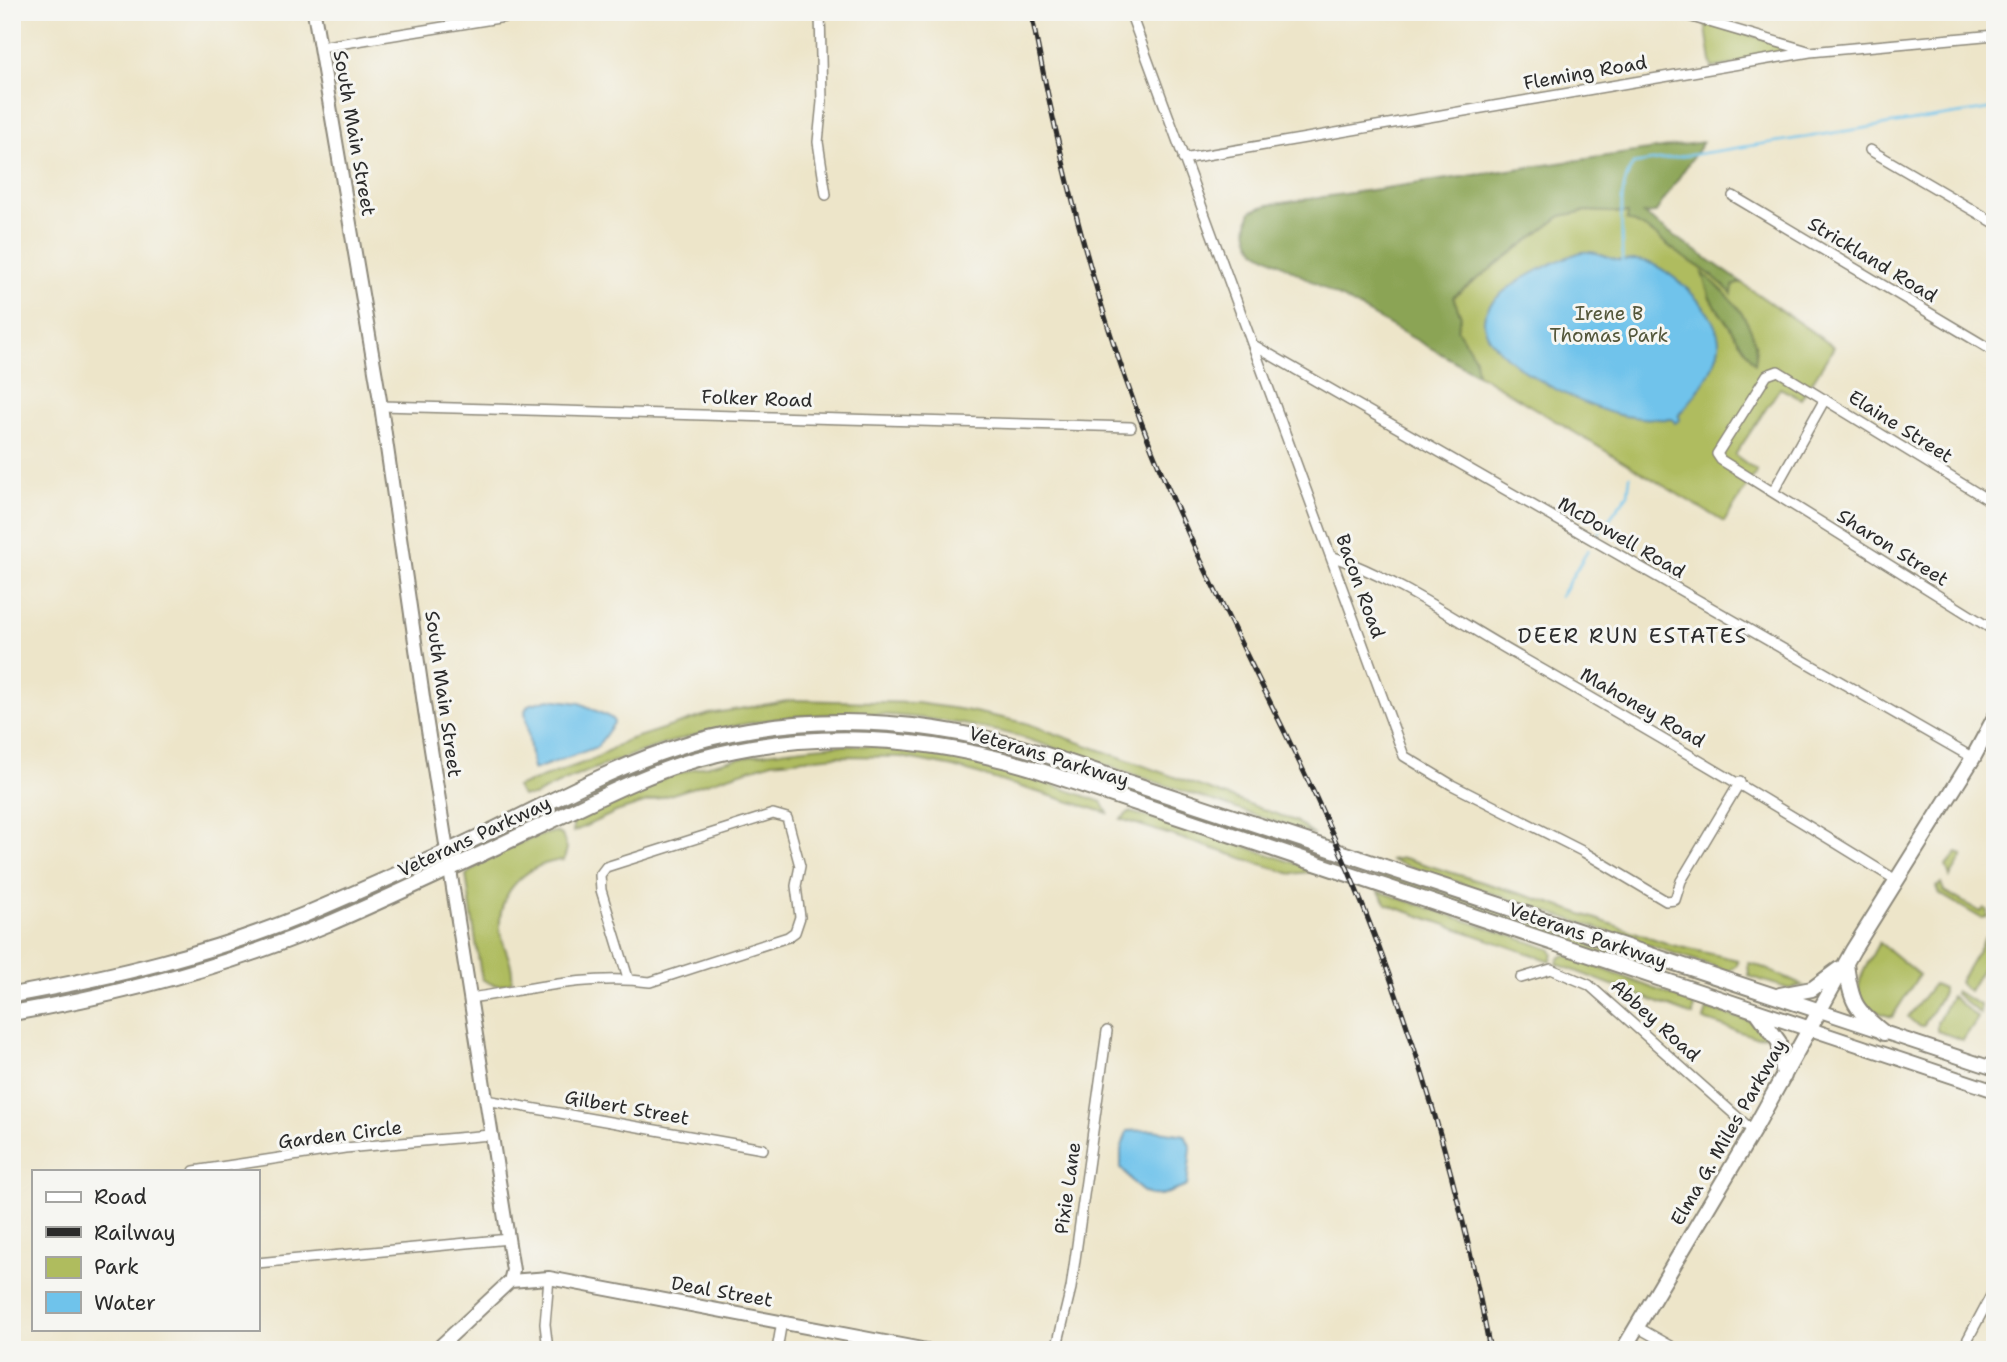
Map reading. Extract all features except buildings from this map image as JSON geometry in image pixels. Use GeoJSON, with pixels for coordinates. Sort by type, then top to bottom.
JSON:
{"type":"FeatureCollection","features":[{"type":"Feature","properties":{"kind":"main road","name":"Elma G. Miles Parkway"},"geometry":{"type":"LineString","coordinates":[[1623,1350],[1753,1131],[1864,932],[1973,758],[1995,717]]}},
{"type":"Feature","properties":{"kind":"main road","name":"Veterans Parkway"},"geometry":{"type":"LineString","coordinates":[[12,995],[136,970],[252,934],[447,852],[598,778],[691,743],[792,724],[848,721],[904,723],[987,737],[1820,1012]]}},
{"type":"Feature","properties":{"kind":"main road","name":"Veterans Parkway"},"geometry":{"type":"LineString","coordinates":[[12,1013],[173,977],[325,925],[450,870],[606,793],[695,760],[793,741],[848,738],[902,740],[983,754],[1047,773],[1810,1029]]}},
{"type":"Feature","properties":{"kind":"main road"},"geometry":{"type":"LineString","coordinates":[[1770,995],[1806,992],[1846,964],[1853,1003],[1859,1013],[1884,1033]]}},
{"type":"Feature","properties":{"kind":"main road"},"geometry":{"type":"LineString","coordinates":[[1757,1012],[1779,1042],[1784,1076]]}},
{"type":"Feature","properties":{"kind":"street","name":"South Main Street"},"geometry":{"type":"LineString","coordinates":[[314,12],[381,405],[490,1135],[509,1239],[513,1270],[510,1281]]}},
{"type":"Feature","properties":{"kind":"street"},"geometry":{"type":"LineString","coordinates":[[320,47],[536,12]]}},
{"type":"Feature","properties":{"kind":"street"},"geometry":{"type":"LineString","coordinates":[[820,12],[822,102],[818,142],[826,195]]}},
{"type":"Feature","properties":{"kind":"street"},"geometry":{"type":"LineString","coordinates":[[1131,14],[1149,12]]}},
{"type":"Feature","properties":{"kind":"street"},"geometry":{"type":"LineString","coordinates":[[1675,12],[1810,52]]}},
{"type":"Feature","properties":{"kind":"street","name":"Bacon Road"},"geometry":{"type":"LineString","coordinates":[[1131,14],[1182,159],[1255,346],[1404,756],[1451,785],[1582,850],[1666,901],[1675,900],[1681,881],[1740,782]]}},
{"type":"Feature","properties":{"kind":"street","name":"Fleming Road"},"geometry":{"type":"LineString","coordinates":[[1182,159],[1810,52],[1995,34]]}},
{"type":"Feature","properties":{"kind":"street"},"geometry":{"type":"LineString","coordinates":[[1870,150],[1995,223]]}},
{"type":"Feature","properties":{"kind":"street","name":"Strickland Road"},"geometry":{"type":"LineString","coordinates":[[1733,196],[1995,352]]}},
{"type":"Feature","properties":{"kind":"street","name":"McDowell Road"},"geometry":{"type":"LineString","coordinates":[[1255,346],[1973,758]]}},
{"type":"Feature","properties":{"kind":"street","name":"Elaine Street"},"geometry":{"type":"LineString","coordinates":[[1773,492],[1721,460],[1717,452],[1770,372],[1780,371],[1995,504]]}},
{"type":"Feature","properties":{"kind":"street"},"geometry":{"type":"LineString","coordinates":[[1773,492],[1825,399]]}},
{"type":"Feature","properties":{"kind":"street","name":"Folker Road"},"geometry":{"type":"LineString","coordinates":[[381,405],[1131,427]]}},
{"type":"Feature","properties":{"kind":"street","name":"Sharon Street"},"geometry":{"type":"LineString","coordinates":[[1773,492],[1995,631]]}},
{"type":"Feature","properties":{"kind":"street","name":"Mahoney Road"},"geometry":{"type":"LineString","coordinates":[[1331,556],[1352,563],[1740,782],[1896,880]]}},
{"type":"Feature","properties":{"kind":"street"},"geometry":{"type":"LineString","coordinates":[[471,998],[587,980],[628,978],[650,982],[788,937],[795,932],[800,917],[796,886],[800,866],[790,824],[782,814],[773,814],[606,867],[600,875],[601,890],[628,978]]}},
{"type":"Feature","properties":{"kind":"street","name":"Abbey Road"},"geometry":{"type":"LineString","coordinates":[[1521,978],[1552,969],[1589,985],[1753,1131]]}},
{"type":"Feature","properties":{"kind":"street","name":"Veterans Parkway"},"geometry":{"type":"LineString","coordinates":[[1820,1012],[1995,1069]]}},
{"type":"Feature","properties":{"kind":"street","name":"Veterans Parkway"},"geometry":{"type":"LineString","coordinates":[[1810,1029],[1995,1091]]}},
{"type":"Feature","properties":{"kind":"street","name":"Pixie Lane"},"geometry":{"type":"LineString","coordinates":[[1056,1350],[1071,1288],[1107,1031]]}},
{"type":"Feature","properties":{"kind":"street","name":"Gilbert Street"},"geometry":{"type":"LineString","coordinates":[[486,1100],[763,1149]]}},
{"type":"Feature","properties":{"kind":"street","name":"Garden Circle"},"geometry":{"type":"LineString","coordinates":[[201,1170],[345,1149],[490,1135]]}},
{"type":"Feature","properties":{"kind":"street"},"geometry":{"type":"LineString","coordinates":[[259,1263],[509,1239]]}},
{"type":"Feature","properties":{"kind":"street"},"geometry":{"type":"LineString","coordinates":[[548,1350],[545,1324],[549,1278]]}},
{"type":"Feature","properties":{"kind":"street","name":"Deal Street"},"geometry":{"type":"LineString","coordinates":[[510,1281],[549,1278],[927,1350]]}},
{"type":"Feature","properties":{"kind":"street"},"geometry":{"type":"LineString","coordinates":[[436,1350],[510,1281]]}},
{"type":"Feature","properties":{"kind":"street"},"geometry":{"type":"LineString","coordinates":[[1962,1350],[1995,1288]]}},
{"type":"Feature","properties":{"kind":"street"},"geometry":{"type":"LineString","coordinates":[[777,1350],[782,1321]]}},
{"type":"Feature","properties":{"kind":"street"},"geometry":{"type":"LineString","coordinates":[[1637,1327],[1678,1350]]}},
{"type":"Feature","properties":{"kind":"green space"},"geometry":{"type":"Polygon","coordinates":[[[1705,21],[1796,49],[1795,55],[1712,68],[1705,21]]]}},
{"type":"Feature","properties":{"kind":"green space"},"geometry":{"type":"Polygon","coordinates":[[[1703,142],[1655,213],[1643,214],[1741,282],[1733,286],[1732,294],[1712,276],[1652,233],[1627,220],[1628,213],[1586,211],[1561,216],[1453,297],[1461,316],[1457,329],[1475,358],[1477,374],[1256,250],[1248,236],[1251,211],[1268,205],[1703,142]]]}},
{"type":"Feature","properties":{"kind":"green space","name":"Irene B Thomas Park"},"geometry":{"type":"Polygon","coordinates":[[[1586,211],[1642,214],[1834,347],[1801,399],[1780,388],[1735,455],[1757,471],[1724,522],[1409,333],[1561,216],[1586,211]]]}},
{"type":"Feature","properties":{"kind":"green space"},"geometry":{"type":"Polygon","coordinates":[[[1702,273],[1723,291],[1741,312],[1753,337],[1755,364],[1710,298],[1702,273]]]}},
{"type":"Feature","properties":{"kind":"green space"},"geometry":{"type":"Polygon","coordinates":[[[793,700],[917,703],[1026,723],[1295,821],[1314,835],[1018,736],[968,725],[871,714],[776,719],[729,727],[632,755],[534,796],[522,796],[516,787],[594,759],[625,741],[709,714],[793,700]]]}},
{"type":"Feature","properties":{"kind":"green space"},"geometry":{"type":"Polygon","coordinates":[[[811,727],[932,731],[1035,757],[1034,760],[911,735],[835,732],[781,736],[579,801],[577,798],[633,771],[690,750],[750,736],[811,727]]]}},
{"type":"Feature","properties":{"kind":"green space"},"geometry":{"type":"Polygon","coordinates":[[[836,745],[902,747],[987,762],[1102,802],[1108,813],[954,767],[901,757],[837,756],[772,762],[616,812],[573,832],[573,822],[589,810],[673,775],[753,755],[836,745]]]}},
{"type":"Feature","properties":{"kind":"green space"},"geometry":{"type":"Polygon","coordinates":[[[1129,812],[1194,829],[1318,871],[1292,874],[1121,819],[1129,812]]]}},
{"type":"Feature","properties":{"kind":"green space"},"geometry":{"type":"Polygon","coordinates":[[[1217,820],[1335,857],[1336,863],[1216,823],[1217,820]]]}},
{"type":"Feature","properties":{"kind":"green space"},"geometry":{"type":"Polygon","coordinates":[[[555,832],[562,835],[567,848],[564,860],[551,862],[527,873],[510,891],[504,902],[500,928],[511,967],[512,981],[501,985],[490,983],[482,979],[466,875],[508,848],[555,832]]]}},
{"type":"Feature","properties":{"kind":"green space"},"geometry":{"type":"Polygon","coordinates":[[[1957,853],[1963,856],[1950,877],[1946,866],[1957,853]]]}},
{"type":"Feature","properties":{"kind":"green space"},"geometry":{"type":"Polygon","coordinates":[[[1404,858],[1547,902],[1672,945],[1738,960],[1737,965],[1728,971],[1390,860],[1404,858]]]}},
{"type":"Feature","properties":{"kind":"green space"},"geometry":{"type":"Polygon","coordinates":[[[1355,863],[1682,970],[1682,973],[1616,959],[1356,869],[1355,863]]]}},
{"type":"Feature","properties":{"kind":"green space"},"geometry":{"type":"Polygon","coordinates":[[[1941,883],[1944,891],[1981,912],[1984,908],[1987,910],[1987,917],[1981,918],[1940,894],[1937,887],[1941,883]]]}},
{"type":"Feature","properties":{"kind":"green space"},"geometry":{"type":"Polygon","coordinates":[[[1378,891],[1550,949],[1553,953],[1551,961],[1394,907],[1387,904],[1378,891]]]}},
{"type":"Feature","properties":{"kind":"green space"},"geometry":{"type":"Polygon","coordinates":[[[1985,938],[1995,938],[1995,947],[1969,991],[1959,982],[1985,938]]]}},
{"type":"Feature","properties":{"kind":"green space"},"geometry":{"type":"Polygon","coordinates":[[[1879,942],[1919,975],[1892,1017],[1875,1011],[1865,1004],[1860,996],[1861,977],[1879,942]]]}},
{"type":"Feature","properties":{"kind":"green space"},"geometry":{"type":"Polygon","coordinates":[[[1566,955],[1694,1004],[1693,1016],[1557,964],[1560,957],[1566,955]]]}},
{"type":"Feature","properties":{"kind":"green space"},"geometry":{"type":"Polygon","coordinates":[[[1748,963],[1803,986],[1789,989],[1749,976],[1748,963]]]}},
{"type":"Feature","properties":{"kind":"green space"},"geometry":{"type":"Polygon","coordinates":[[[1934,984],[1943,988],[1943,993],[1923,1026],[1918,1026],[1908,1017],[1934,984]]]}},
{"type":"Feature","properties":{"kind":"green space"},"geometry":{"type":"Polygon","coordinates":[[[1955,991],[1980,1005],[1980,1014],[1954,993],[1955,991]]]}},
{"type":"Feature","properties":{"kind":"green space"},"geometry":{"type":"Polygon","coordinates":[[[1951,996],[1978,1018],[1963,1040],[1937,1031],[1937,1023],[1951,996]]]}},
{"type":"Feature","properties":{"kind":"green space"},"geometry":{"type":"Polygon","coordinates":[[[1707,1009],[1761,1024],[1767,1035],[1755,1037],[1704,1020],[1707,1009]]]}},
{"type":"Feature","properties":{"kind":"water"},"geometry":{"type":"Polygon","coordinates":[[[1581,252],[1595,253],[1612,259],[1641,260],[1655,265],[1693,294],[1712,321],[1718,334],[1719,346],[1714,364],[1704,383],[1679,415],[1680,420],[1675,423],[1672,419],[1624,416],[1608,412],[1564,394],[1518,366],[1500,351],[1488,335],[1484,320],[1487,309],[1496,298],[1524,278],[1581,252]]]}},
{"type":"Feature","properties":{"kind":"water"},"geometry":{"type":"Polygon","coordinates":[[[549,699],[580,703],[613,719],[614,723],[597,747],[533,770],[525,711],[528,705],[549,699]]]}},
{"type":"Feature","properties":{"kind":"water"},"geometry":{"type":"Polygon","coordinates":[[[1153,1130],[1185,1135],[1191,1148],[1187,1186],[1164,1194],[1149,1195],[1121,1168],[1121,1150],[1127,1131],[1153,1130]]]}},
{"type":"Feature","properties":{"kind":"waterway"},"geometry":{"type":"LineString","coordinates":[[1622,261],[1622,198],[1633,164],[1995,108]]}},
{"type":"Feature","properties":{"kind":"waterway"},"geometry":{"type":"LineString","coordinates":[[1598,534],[1628,494],[1630,476]]}},
{"type":"Feature","properties":{"kind":"waterway"},"geometry":{"type":"LineString","coordinates":[[1560,597],[1588,550]]}},
{"type":"Feature","properties":{"kind":"railway"},"geometry":{"type":"LineString","coordinates":[[1031,12],[1067,180],[1114,345],[1153,452],[1176,505],[1326,819],[1394,988],[1449,1167],[1490,1350]]}},
{"type":"Feature","properties":{"kind":"district","name":"DEER RUN ESTATES"},"geometry":{"type":"Point","coordinates":[1633,636]}}]}
